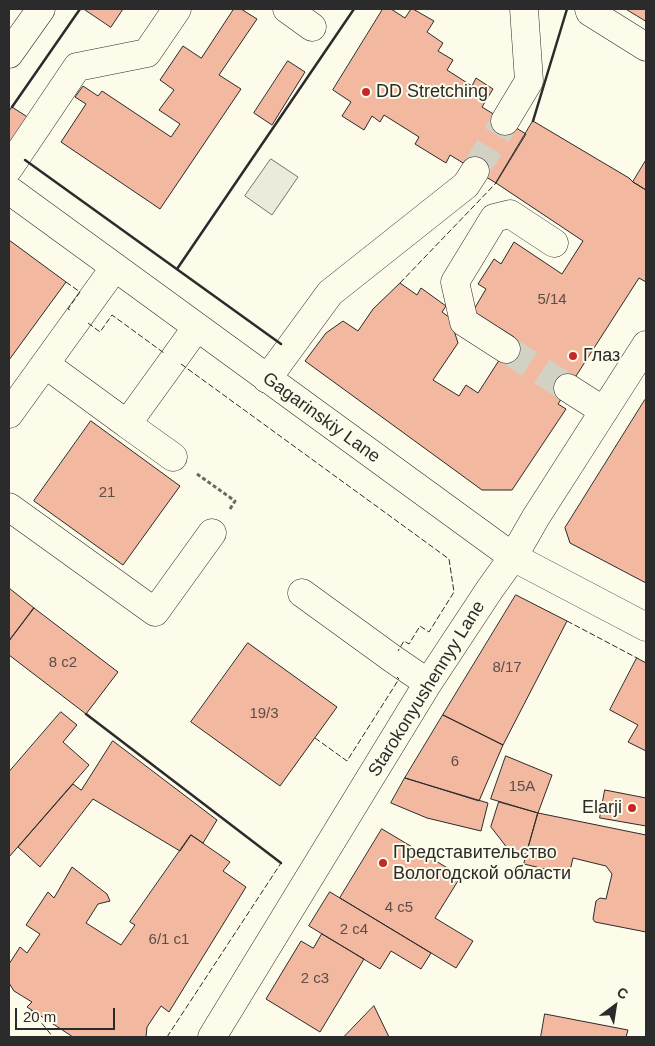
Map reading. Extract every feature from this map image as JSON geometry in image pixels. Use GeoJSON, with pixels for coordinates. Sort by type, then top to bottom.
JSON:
{"type":"FeatureCollection","features":[{"type":"Feature","properties":{"kind":"street"},"geometry":{"type":"LineString","coordinates":[[9,54],[41,9]]}},
{"type":"Feature","properties":{"kind":"street"},"geometry":{"type":"LineString","coordinates":[[9,168],[77,67],[147,53],[177,9]]}},
{"type":"Feature","properties":{"kind":"street"},"geometry":{"type":"LineString","coordinates":[[287,9],[312,27]]}},
{"type":"Feature","properties":{"kind":"street"},"geometry":{"type":"LineString","coordinates":[[505,121],[529,81],[524,9]]}},
{"type":"Feature","properties":{"kind":"street"},"geometry":{"type":"LineString","coordinates":[[589,9],[590,12],[646,47]]}},
{"type":"Feature","properties":{"kind":"street"},"geometry":{"type":"LineString","coordinates":[[267,379],[330,293],[466,185],[475,171]]}},
{"type":"Feature","properties":{"kind":"street","name":"Gagarinskiy Lane"},"geometry":{"type":"LineString","coordinates":[[9,190],[513,557],[646,628]]}},
{"type":"Feature","properties":{"kind":"street"},"geometry":{"type":"LineString","coordinates":[[506,349],[464,322],[455,282],[494,218],[510,214],[554,243]]}},
{"type":"Feature","properties":{"kind":"street"},"geometry":{"type":"LineString","coordinates":[[9,414],[115,267]]}},
{"type":"Feature","properties":{"kind":"street"},"geometry":{"type":"LineString","coordinates":[[127,424],[197,327]]}},
{"type":"Feature","properties":{"kind":"street","name":"Starokonyushennyy Lane"},"geometry":{"type":"LineString","coordinates":[[212,1037],[428,683],[513,557],[536,517],[604,411],[642,359]]}},
{"type":"Feature","properties":{"kind":"street"},"geometry":{"type":"LineString","coordinates":[[45,364],[173,457]]}},
{"type":"Feature","properties":{"kind":"street"},"geometry":{"type":"LineString","coordinates":[[568,388],[604,411]]}},
{"type":"Feature","properties":{"kind":"street"},"geometry":{"type":"LineString","coordinates":[[9,507],[155,612],[212,534]]}},
{"type":"Feature","properties":{"kind":"street"},"geometry":{"type":"LineString","coordinates":[[302,593],[428,683]]}},
{"type":"Feature","properties":{"kind":"path"},"geometry":{"type":"LineString","coordinates":[[173,457],[235,501],[212,534]]}},
{"type":"Feature","properties":{"kind":"shaded area"},"geometry":{"type":"Polygon","coordinates":[[[271,159],[298,177],[272,215],[245,196],[271,159]]]}},
{"type":"Feature","properties":{"kind":"building"},"geometry":{"type":"Polygon","coordinates":[[[84,9],[123,9],[111,27],[84,9]]]}},
{"type":"Feature","properties":{"kind":"building"},"geometry":{"type":"Polygon","coordinates":[[[234,9],[241,9],[257,19],[219,75],[241,89],[160,209],[61,142],[86,104],[75,97],[83,86],[98,96],[102,91],[171,137],[180,124],[159,110],[174,90],[160,80],[183,46],[201,58],[234,9]]]}},
{"type":"Feature","properties":{"kind":"building"},"geometry":{"type":"Polygon","coordinates":[[[383,9],[391,9],[405,18],[413,9],[434,21],[427,32],[443,43],[438,51],[453,60],[447,70],[472,86],[476,78],[493,89],[482,107],[526,134],[496,183],[450,155],[446,163],[415,144],[419,137],[384,115],[380,122],[372,116],[364,130],[342,116],[351,102],[333,90],[383,9]]]}},
{"type":"Feature","properties":{"kind":"building"},"geometry":{"type":"Polygon","coordinates":[[[626,9],[646,9],[646,21],[626,9]]]}},
{"type":"Feature","properties":{"kind":"building"},"geometry":{"type":"Polygon","coordinates":[[[288,61],[305,72],[272,125],[254,113],[288,61]]]}},
{"type":"Feature","properties":{"kind":"building"},"geometry":{"type":"Polygon","coordinates":[[[12,107],[29,118],[9,148],[9,112],[12,107]]]}},
{"type":"Feature","properties":{"kind":"building"},"geometry":{"type":"Polygon","coordinates":[[[533,121],[646,190],[646,282],[639,278],[558,404],[566,409],[512,490],[482,490],[305,361],[326,333],[343,321],[358,331],[373,309],[400,283],[417,295],[421,288],[446,306],[442,312],[450,318],[458,343],[433,380],[459,396],[466,385],[478,393],[514,337],[473,311],[486,289],[478,284],[494,259],[501,264],[514,242],[562,274],[583,241],[496,183],[533,121]]]}},
{"type":"Feature","properties":{"kind":"building"},"geometry":{"type":"Polygon","coordinates":[[[646,160],[646,190],[633,182],[646,160]]]}},
{"type":"Feature","properties":{"kind":"building"},"geometry":{"type":"Polygon","coordinates":[[[9,240],[66,282],[9,360],[9,240]]]}},
{"type":"Feature","properties":{"kind":"building"},"geometry":{"type":"Polygon","coordinates":[[[645,400],[646,583],[570,543],[565,528],[645,400]]]}},
{"type":"Feature","properties":{"kind":"building"},"geometry":{"type":"Polygon","coordinates":[[[91,421],[180,486],[123,565],[34,501],[91,421]]]}},
{"type":"Feature","properties":{"kind":"building"},"geometry":{"type":"Polygon","coordinates":[[[9,588],[34,608],[9,641],[9,588]]]}},
{"type":"Feature","properties":{"kind":"building"},"geometry":{"type":"Polygon","coordinates":[[[516,595],[567,621],[503,745],[443,715],[516,595]]]}},
{"type":"Feature","properties":{"kind":"building"},"geometry":{"type":"Polygon","coordinates":[[[34,608],[118,672],[86,714],[9,655],[9,641],[34,608]]]}},
{"type":"Feature","properties":{"kind":"building"},"geometry":{"type":"Polygon","coordinates":[[[248,643],[337,707],[280,786],[191,722],[248,643]]]}},
{"type":"Feature","properties":{"kind":"building"},"geometry":{"type":"Polygon","coordinates":[[[637,658],[646,663],[646,751],[628,742],[638,725],[610,710],[637,658]]]}},
{"type":"Feature","properties":{"kind":"building"},"geometry":{"type":"Polygon","coordinates":[[[61,712],[77,725],[63,742],[89,765],[9,857],[9,772],[61,712]]]}},
{"type":"Feature","properties":{"kind":"building"},"geometry":{"type":"Polygon","coordinates":[[[443,715],[503,745],[479,801],[405,778],[443,715]]]}},
{"type":"Feature","properties":{"kind":"building"},"geometry":{"type":"Polygon","coordinates":[[[113,741],[217,820],[203,843],[191,835],[180,851],[93,799],[40,867],[18,847],[73,784],[81,790],[113,741]]]}},
{"type":"Feature","properties":{"kind":"building"},"geometry":{"type":"Polygon","coordinates":[[[506,756],[552,775],[538,813],[491,799],[506,756]]]}},
{"type":"Feature","properties":{"kind":"building"},"geometry":{"type":"Polygon","coordinates":[[[405,778],[488,803],[481,831],[427,818],[391,803],[405,778]]]}},
{"type":"Feature","properties":{"kind":"building"},"geometry":{"type":"Polygon","coordinates":[[[605,790],[646,798],[646,826],[600,818],[605,790]]]}},
{"type":"Feature","properties":{"kind":"building"},"geometry":{"type":"Polygon","coordinates":[[[499,802],[538,813],[526,854],[508,849],[491,827],[499,802]]]}},
{"type":"Feature","properties":{"kind":"building"},"geometry":{"type":"Polygon","coordinates":[[[538,813],[646,835],[646,932],[595,922],[593,919],[596,901],[600,898],[606,899],[612,874],[606,866],[573,858],[569,875],[524,864],[538,813]]]}},
{"type":"Feature","properties":{"kind":"building"},"geometry":{"type":"Polygon","coordinates":[[[382,829],[461,876],[435,918],[473,941],[456,968],[340,898],[382,829]]]}},
{"type":"Feature","properties":{"kind":"building"},"geometry":{"type":"Polygon","coordinates":[[[191,835],[230,862],[223,871],[246,887],[169,1012],[161,1006],[147,1027],[146,1037],[73,1037],[27,1007],[32,1002],[14,991],[9,983],[9,964],[20,947],[27,953],[40,934],[26,925],[48,892],[54,898],[72,867],[107,894],[110,901],[98,904],[86,923],[121,945],[135,925],[130,922],[191,835]]]}},
{"type":"Feature","properties":{"kind":"building"},"geometry":{"type":"Polygon","coordinates":[[[330,892],[431,953],[421,969],[391,951],[380,969],[309,926],[330,892]]]}},
{"type":"Feature","properties":{"kind":"building"},"geometry":{"type":"Polygon","coordinates":[[[322,934],[364,959],[320,1032],[266,999],[301,941],[313,948],[322,934]]]}},
{"type":"Feature","properties":{"kind":"building"},"geometry":{"type":"Polygon","coordinates":[[[374,1006],[389,1037],[344,1037],[374,1006]]]}},
{"type":"Feature","properties":{"kind":"building"},"geometry":{"type":"Polygon","coordinates":[[[545,1014],[628,1030],[626,1037],[541,1037],[545,1014]]]}},
{"type":"Feature","properties":{"kind":"tunnel"},"geometry":{"type":"LineString","coordinates":[[475,171],[505,121]]}},
{"type":"Feature","properties":{"kind":"tunnel"},"geometry":{"type":"LineString","coordinates":[[506,349],[568,388]]}},
{"type":"Feature","properties":{"kind":"fence"},"geometry":{"type":"LineString","coordinates":[[400,283],[496,183]]}},
{"type":"Feature","properties":{"kind":"fence"},"geometry":{"type":"LineString","coordinates":[[66,282],[80,292],[68,309],[72,311]]}},
{"type":"Feature","properties":{"kind":"fence"},"geometry":{"type":"LineString","coordinates":[[88,323],[100,332],[112,315],[164,353]]}},
{"type":"Feature","properties":{"kind":"fence"},"geometry":{"type":"LineString","coordinates":[[181,364],[449,559],[454,592],[429,632],[420,626],[409,644],[404,641],[398,651]]}},
{"type":"Feature","properties":{"kind":"fence"},"geometry":{"type":"LineString","coordinates":[[567,621],[637,658]]}},
{"type":"Feature","properties":{"kind":"fence"},"geometry":{"type":"LineString","coordinates":[[315,738],[347,761],[399,679],[397,677]]}},
{"type":"Feature","properties":{"kind":"fence"},"geometry":{"type":"LineString","coordinates":[[167,1037],[281,863]]}},
{"type":"Feature","properties":{"kind":"fence"},"geometry":{"type":"LineString","coordinates":[[31,1010],[53,1037]]}},
{"type":"Feature","properties":{"kind":"wall"},"geometry":{"type":"LineString","coordinates":[[12,107],[80,9]]}},
{"type":"Feature","properties":{"kind":"wall"},"geometry":{"type":"LineString","coordinates":[[177,269],[354,9]]}},
{"type":"Feature","properties":{"kind":"wall"},"geometry":{"type":"LineString","coordinates":[[533,121],[567,9]]}},
{"type":"Feature","properties":{"kind":"wall"},"geometry":{"type":"LineString","coordinates":[[25,160],[281,344]]}},
{"type":"Feature","properties":{"kind":"wall"},"geometry":{"type":"LineString","coordinates":[[86,714],[281,863]]}},
{"type":"Feature","properties":{"kind":"place","name":"DD Stretching"},"geometry":{"type":"Point","coordinates":[366,92]}},
{"type":"Feature","properties":{"kind":"place","name":"Глаз"},"geometry":{"type":"Point","coordinates":[573,356]}},
{"type":"Feature","properties":{"kind":"place","name":"Elarji"},"geometry":{"type":"Point","coordinates":[632,808]}},
{"type":"Feature","properties":{"kind":"place","name":"Представительство Вологодской области"},"geometry":{"type":"Point","coordinates":[383,863]}}]}
